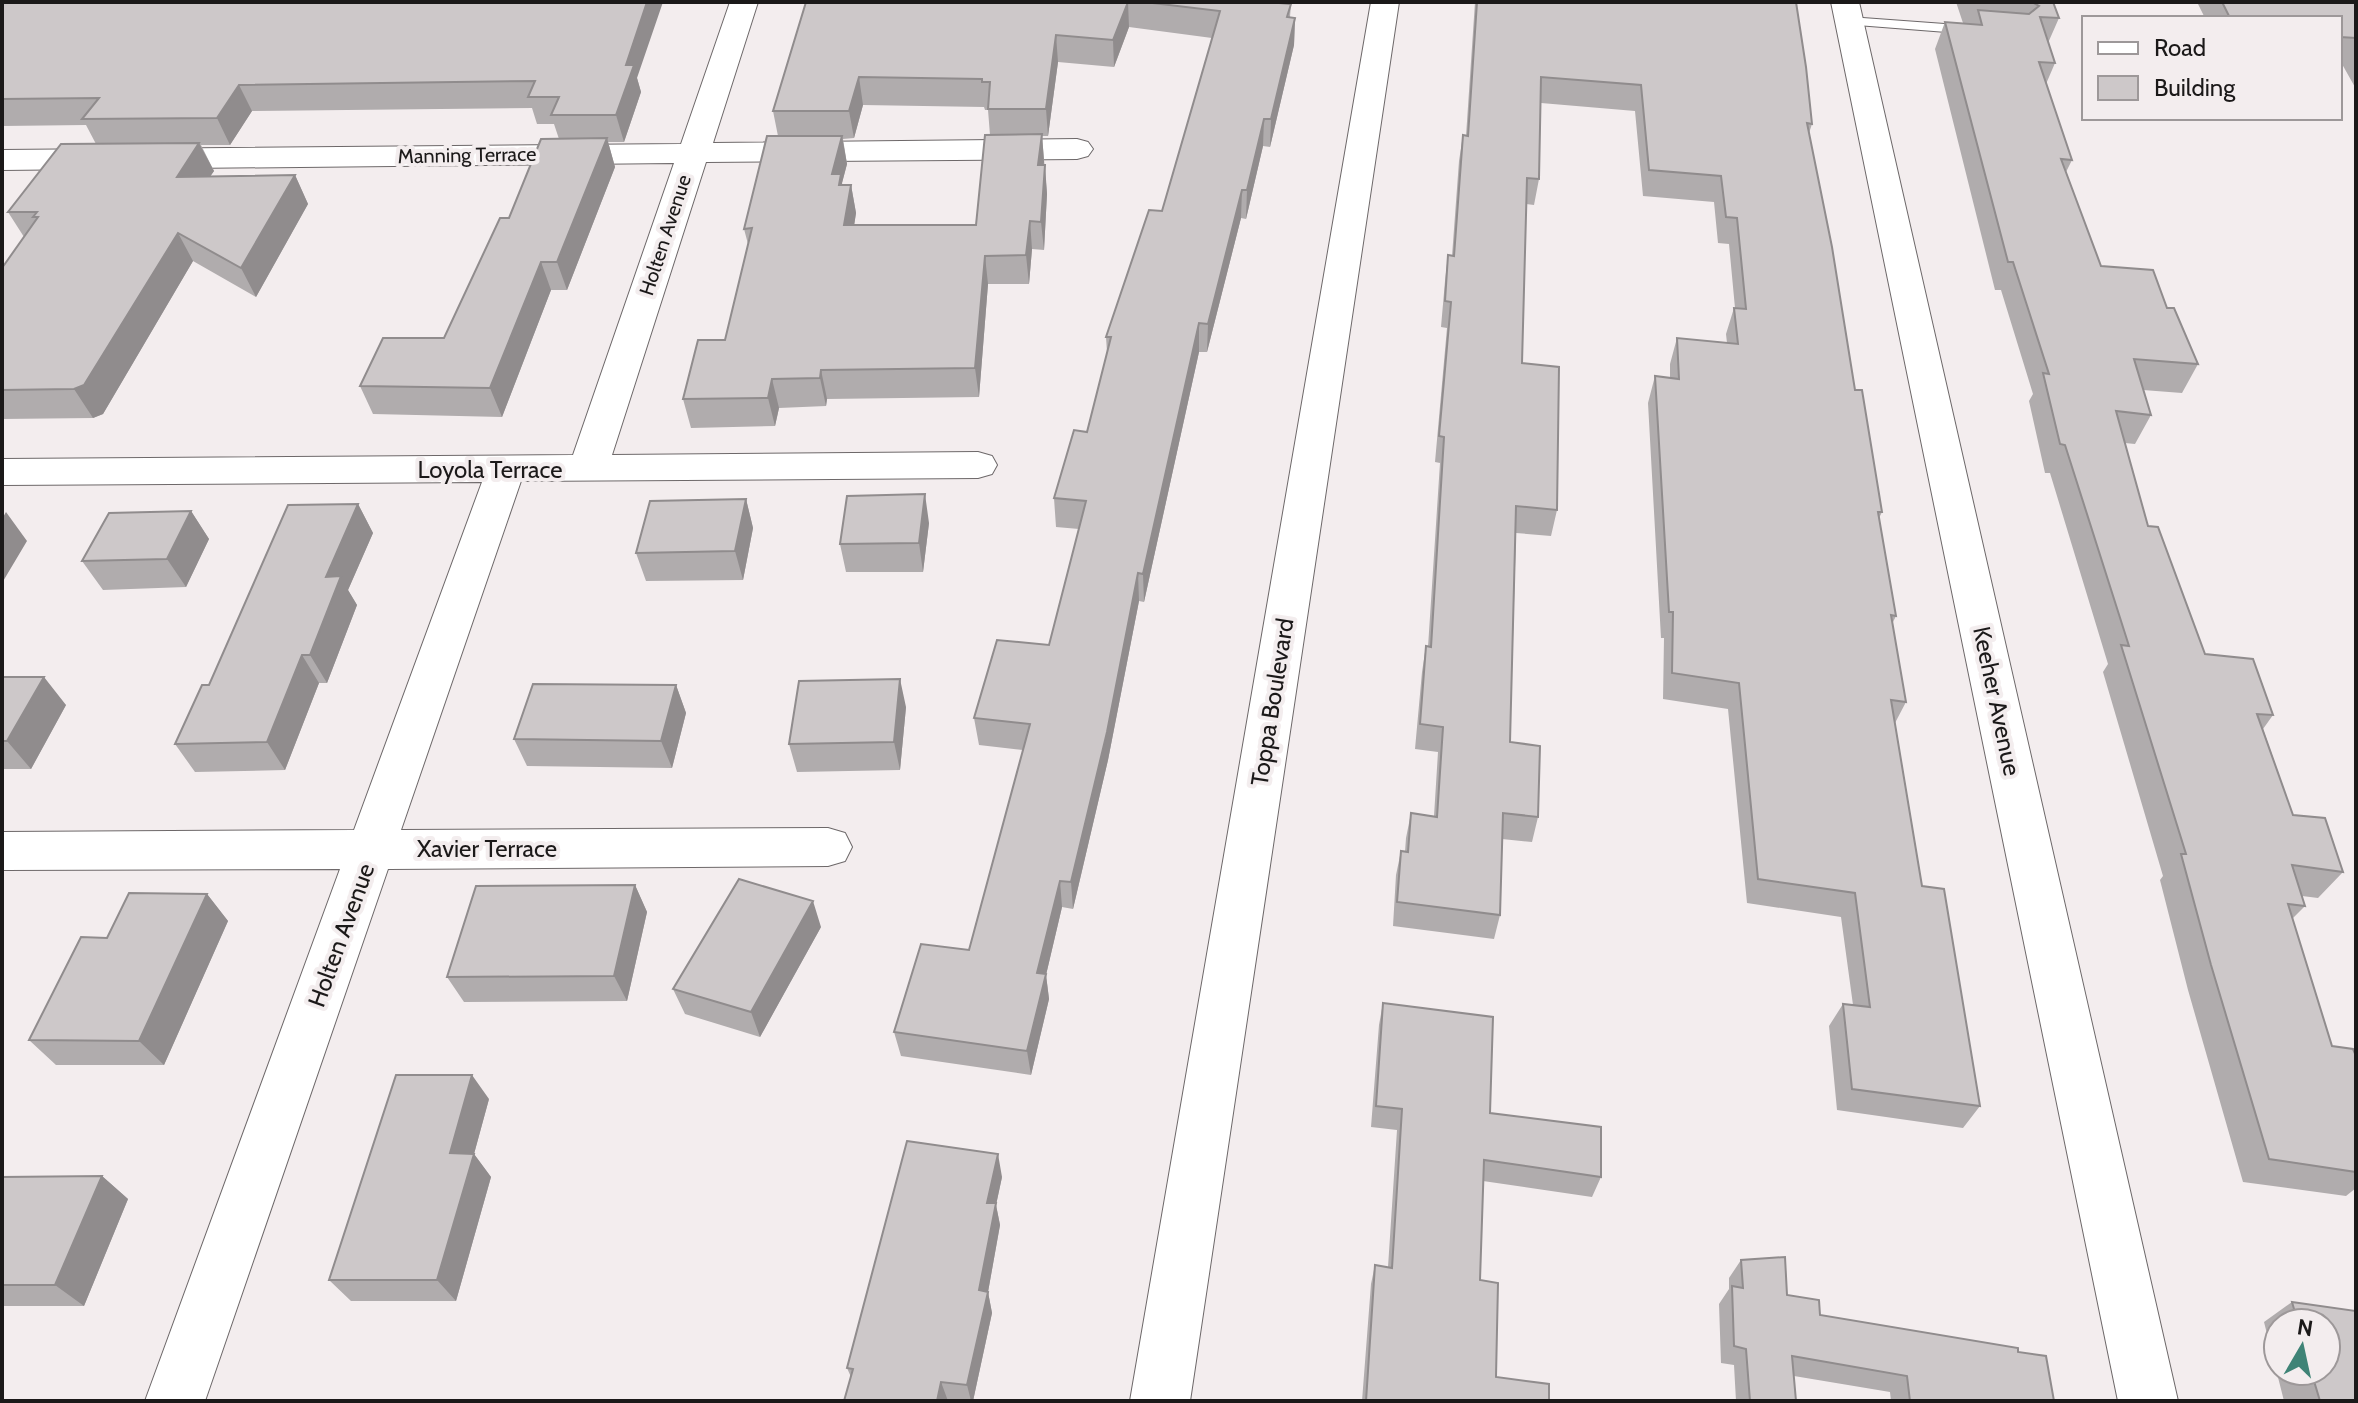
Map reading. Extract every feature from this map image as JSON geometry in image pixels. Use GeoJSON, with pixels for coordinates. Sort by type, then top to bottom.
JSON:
{"type":"FeatureCollection","features":[{"type":"Feature","properties":{"kind":"street","name":"Holten Avenue"},"geometry":{"type":"LineString","coordinates":[[588,468],[744,2]]}},
{"type":"Feature","properties":{"kind":"street","name":"Toppa Boulevard"},"geometry":{"type":"LineString","coordinates":[[1160,1401],[1385,2]]}},
{"type":"Feature","properties":{"kind":"street","name":"Keeher Avenue"},"geometry":{"type":"LineString","coordinates":[[1847,12],[2148,1401]]}},
{"type":"Feature","properties":{"kind":"street","name":"Manning Terrace"},"geometry":{"type":"LineString","coordinates":[[2,160],[1077,149]]}},
{"type":"Feature","properties":{"kind":"street","name":"Loyola Terrace"},"geometry":{"type":"LineString","coordinates":[[2,472],[978,465]]}},
{"type":"Feature","properties":{"kind":"street","name":"Holten Avenue"},"geometry":{"type":"LineString","coordinates":[[175,1401],[506,469]]}},
{"type":"Feature","properties":{"kind":"street","name":"Xavier Terrace"},"geometry":{"type":"LineString","coordinates":[[2,851],[828,847]]}},
{"type":"Feature","properties":{"kind":"lane"},"geometry":{"type":"LineString","coordinates":[[1847,12],[1987,31]]}},
{"type":"Feature","properties":{"kind":"building"},"geometry":{"type":"Polygon","coordinates":[[[2,2],[647,2],[626,65],[634,65],[616,115],[551,115],[559,97],[528,97],[535,81],[239,85],[217,118],[82,119],[99,98],[2,99],[2,2]]]}},
{"type":"Feature","properties":{"kind":"building"},"geometry":{"type":"Polygon","coordinates":[[[806,2],[1128,2],[1113,40],[1056,35],[1046,109],[988,109],[990,82],[982,82],[982,79],[859,77],[849,111],[773,111],[806,2]]]}},
{"type":"Feature","properties":{"kind":"building"},"geometry":{"type":"Polygon","coordinates":[[[1144,2],[1291,4],[1287,17],[1295,18],[1271,119],[1264,119],[1247,190],[1242,190],[1208,324],[1199,323],[1143,574],[1138,573],[1107,732],[1071,882],[1060,881],[1037,973],[1046,974],[1027,1051],[894,1032],[921,944],[969,950],[1030,724],[974,718],[997,640],[1049,645],[1086,501],[1054,498],[1074,430],[1087,432],[1111,337],[1106,337],[1149,210],[1162,211],[1220,11],[1144,2]]]}},
{"type":"Feature","properties":{"kind":"building"},"geometry":{"type":"Polygon","coordinates":[[[1477,2],[1796,2],[1812,124],[1807,123],[1832,247],[1855,390],[1862,390],[1882,512],[1878,512],[1896,616],[1891,615],[1906,702],[1891,700],[1922,886],[1944,889],[1980,1106],[1852,1089],[1843,1004],[1870,1007],[1855,893],[1758,879],[1739,683],[1672,673],[1673,612],[1669,612],[1655,376],[1679,379],[1677,338],[1738,344],[1734,308],[1746,309],[1737,218],[1726,217],[1721,176],[1649,170],[1641,85],[1541,77],[1539,179],[1527,178],[1522,363],[1559,367],[1557,510],[1516,506],[1510,742],[1540,746],[1538,817],[1503,813],[1500,915],[1397,902],[1401,851],[1408,852],[1411,813],[1437,817],[1443,727],[1420,724],[1426,646],[1431,647],[1444,437],[1439,436],[1451,302],[1445,301],[1448,255],[1454,256],[1463,135],[1468,136],[1477,2]]]}},
{"type":"Feature","properties":{"kind":"building"},"geometry":{"type":"Polygon","coordinates":[[[2032,2],[2053,2],[2059,18],[2040,17],[2055,63],[2039,62],[2072,160],[2061,159],[2101,266],[2153,270],[2167,308],[2174,308],[2198,364],[2134,359],[2151,415],[2116,411],[2148,526],[2158,527],[2205,654],[2253,659],[2273,715],[2257,714],[2293,815],[2325,818],[2343,872],[2292,865],[2305,906],[2288,904],[2332,1046],[2353,1049],[2356,1056],[2356,1172],[2269,1159],[2211,965],[2181,854],[2186,854],[2121,645],[2129,646],[2065,445],[2060,444],[2043,373],[2049,374],[2013,262],[2008,262],[1945,22],[1982,25],[1978,10],[2029,14],[2039,6],[2032,2]]]}},
{"type":"Feature","properties":{"kind":"building"},"geometry":{"type":"Polygon","coordinates":[[[2222,2],[2356,2],[2356,38],[2342,37],[2342,16],[2229,16],[2222,2]]]}},
{"type":"Feature","properties":{"kind":"building"},"geometry":{"type":"Polygon","coordinates":[[[1042,134],[1038,165],[1045,165],[1041,222],[1030,221],[1026,255],[985,256],[975,368],[821,370],[820,378],[772,379],[768,398],[683,399],[698,340],[725,340],[752,228],[744,229],[767,136],[842,136],[832,174],[841,174],[839,185],[851,185],[844,225],[976,225],[985,135],[1042,134]]]}},
{"type":"Feature","properties":{"kind":"building"},"geometry":{"type":"Polygon","coordinates":[[[607,138],[557,262],[541,262],[490,388],[360,386],[383,338],[444,338],[500,218],[509,218],[541,139],[607,138]]]}},
{"type":"Feature","properties":{"kind":"building"},"geometry":{"type":"Polygon","coordinates":[[[199,143],[177,177],[295,175],[241,268],[178,233],[84,385],[74,389],[2,390],[2,268],[38,217],[33,217],[37,212],[8,212],[61,144],[199,143]]]}},
{"type":"Feature","properties":{"kind":"building"},"geometry":{"type":"Polygon","coordinates":[[[925,494],[919,543],[840,544],[847,496],[925,494]]]}},
{"type":"Feature","properties":{"kind":"building"},"geometry":{"type":"Polygon","coordinates":[[[746,499],[735,551],[636,553],[650,501],[746,499]]]}},
{"type":"Feature","properties":{"kind":"building"},"geometry":{"type":"Polygon","coordinates":[[[358,504],[326,577],[341,576],[310,655],[302,655],[267,742],[175,744],[202,685],[209,685],[288,505],[358,504]]]}},
{"type":"Feature","properties":{"kind":"building"},"geometry":{"type":"Polygon","coordinates":[[[191,511],[167,559],[82,561],[109,513],[191,511]]]}},
{"type":"Feature","properties":{"kind":"building"},"geometry":{"type":"Polygon","coordinates":[[[2,677],[44,677],[7,741],[2,741],[2,677]]]}},
{"type":"Feature","properties":{"kind":"building"},"geometry":{"type":"Polygon","coordinates":[[[900,679],[894,742],[789,744],[799,681],[900,679]]]}},
{"type":"Feature","properties":{"kind":"building"},"geometry":{"type":"Polygon","coordinates":[[[533,684],[676,685],[661,741],[514,739],[533,684]]]}},
{"type":"Feature","properties":{"kind":"building"},"geometry":{"type":"Polygon","coordinates":[[[739,879],[813,901],[751,1012],[673,989],[739,879]]]}},
{"type":"Feature","properties":{"kind":"building"},"geometry":{"type":"Polygon","coordinates":[[[635,885],[614,976],[447,977],[476,886],[635,885]]]}},
{"type":"Feature","properties":{"kind":"building"},"geometry":{"type":"Polygon","coordinates":[[[129,893],[207,894],[139,1041],[29,1040],[81,937],[107,938],[129,893]]]}},
{"type":"Feature","properties":{"kind":"building"},"geometry":{"type":"Polygon","coordinates":[[[1383,1003],[1493,1017],[1490,1113],[1601,1127],[1601,1177],[1484,1160],[1480,1280],[1498,1283],[1496,1377],[1549,1384],[1549,1401],[1366,1401],[1375,1265],[1392,1268],[1402,1109],[1376,1106],[1383,1003]]]}},
{"type":"Feature","properties":{"kind":"building"},"geometry":{"type":"Polygon","coordinates":[[[396,1075],[472,1075],[450,1153],[474,1154],[437,1280],[329,1280],[396,1075]]]}},
{"type":"Feature","properties":{"kind":"building"},"geometry":{"type":"Polygon","coordinates":[[[907,1141],[998,1154],[987,1203],[996,1203],[979,1290],[988,1292],[967,1385],[941,1382],[937,1401],[844,1401],[853,1369],[847,1368],[907,1141]]]}},
{"type":"Feature","properties":{"kind":"building"},"geometry":{"type":"Polygon","coordinates":[[[102,1176],[55,1285],[2,1285],[2,1177],[102,1176]]]}},
{"type":"Feature","properties":{"kind":"building"},"geometry":{"type":"Polygon","coordinates":[[[1785,1257],[1787,1295],[1819,1300],[1820,1315],[2018,1348],[2018,1352],[2046,1356],[2054,1401],[1910,1401],[1907,1376],[1792,1356],[1796,1401],[1750,1401],[1746,1349],[1734,1346],[1732,1286],[1743,1288],[1741,1260],[1785,1257]]]}},
{"type":"Feature","properties":{"kind":"building"},"geometry":{"type":"Polygon","coordinates":[[[2292,1302],[2328,1307],[2293,1307],[2292,1302]]]}},
{"type":"Feature","properties":{"kind":"building"},"geometry":{"type":"Polygon","coordinates":[[[2342,1309],[2356,1311],[2356,1401],[2320,1401],[2316,1387],[2342,1387],[2342,1309]]]}}]}
